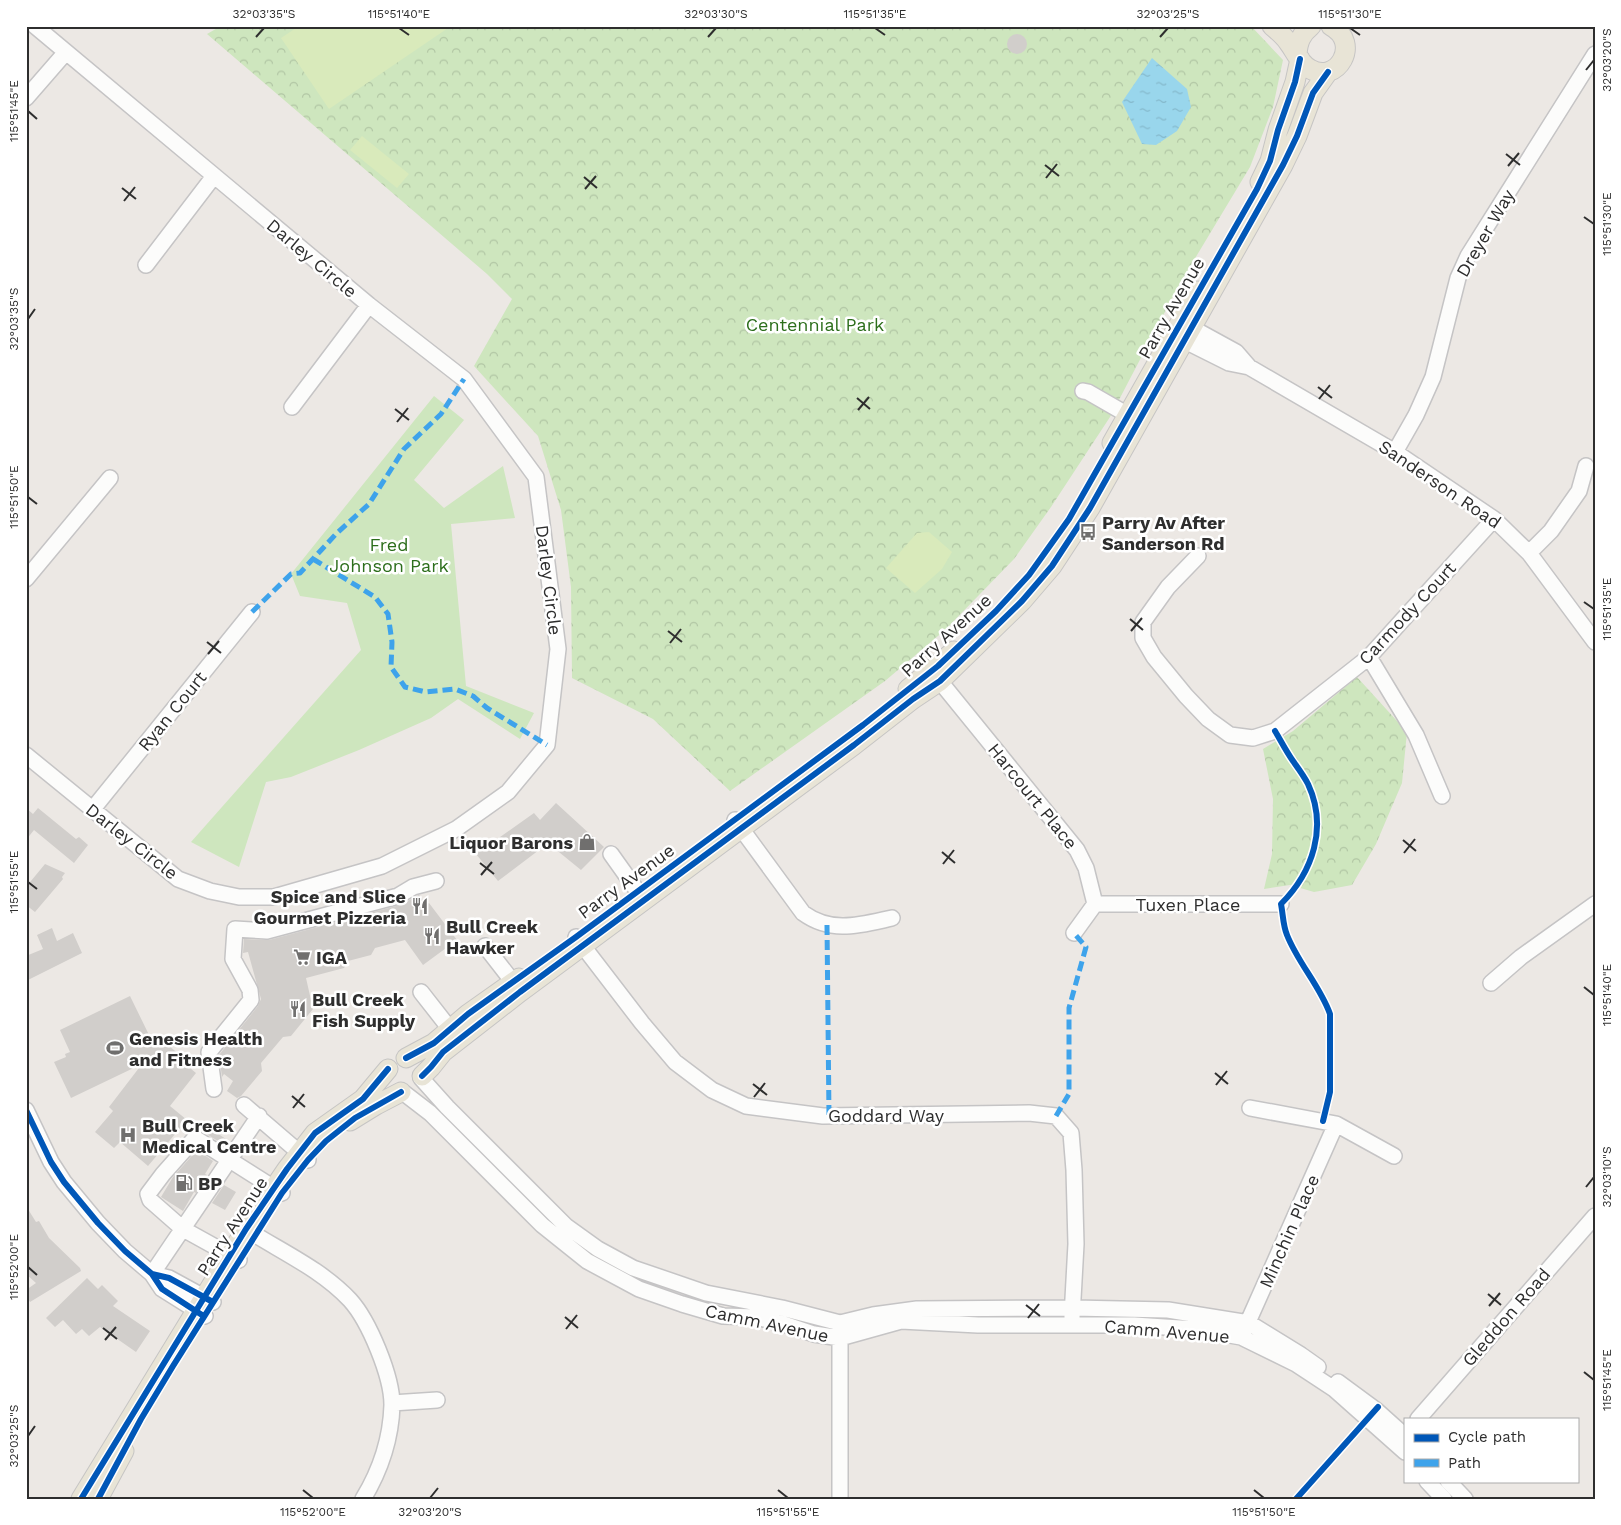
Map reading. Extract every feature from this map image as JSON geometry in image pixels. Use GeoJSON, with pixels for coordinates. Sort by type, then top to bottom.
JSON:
{"type":"FeatureCollection","features":[{"type":"Feature","properties":{"kind":"main road"},"geometry":{"type":"LineString","coordinates":[[1272,26],[1288,41],[1304,64],[1311,70],[1328,72]]}},
{"type":"Feature","properties":{"kind":"main road","name":"Parry Avenue"},"geometry":{"type":"LineString","coordinates":[[406,1058],[434,1043],[450,1029],[517,987],[737,825],[801,772],[936,676],[1022,601],[1052,566],[1090,508],[1270,161],[1278,130],[1295,82],[1300,39],[1304,31],[1311,26]]}},
{"type":"Feature","properties":{"kind":"main road","name":"Parry Avenue"},"geometry":{"type":"LineString","coordinates":[[936,676],[1034,567],[1074,511],[1128,414],[1182,331],[1283,164],[1297,136],[1313,93],[1328,72],[1342,62],[1345,54],[1342,31]]}},
{"type":"Feature","properties":{"kind":"main road","name":"Parry Avenue"},"geometry":{"type":"LineString","coordinates":[[421,1077],[443,1052],[517,987]]}},
{"type":"Feature","properties":{"kind":"main road"},"geometry":{"type":"LineString","coordinates":[[406,1058],[413,1060],[418,1065],[421,1077],[415,1088],[403,1093],[395,1090],[387,1079],[388,1069],[394,1061],[406,1058]]}},
{"type":"Feature","properties":{"kind":"main road","name":"Parry Avenue"},"geometry":{"type":"LineString","coordinates":[[81,1499],[250,1232],[278,1190],[304,1156],[315,1133],[363,1099],[388,1069]]}},
{"type":"Feature","properties":{"kind":"main road","name":"Parry Avenue"},"geometry":{"type":"LineString","coordinates":[[304,1156],[355,1118],[403,1093]]}},
{"type":"Feature","properties":{"kind":"main road","name":"Parry Avenue"},"geometry":{"type":"LineString","coordinates":[[98,1499],[204,1306]]}},
{"type":"Feature","properties":{"kind":"street","name":"Darley Circle"},"geometry":{"type":"LineString","coordinates":[[26,755],[178,879],[210,891],[240,897],[274,897],[382,866],[456,829],[508,792],[547,745],[558,649],[536,477],[464,379],[369,306],[35,26]]}},
{"type":"Feature","properties":{"kind":"street"},"geometry":{"type":"LineString","coordinates":[[26,98],[66,52]]}},
{"type":"Feature","properties":{"kind":"street","name":"Dreyer Way"},"geometry":{"type":"LineString","coordinates":[[1395,452],[1416,415],[1433,377],[1458,278],[1468,256],[1595,54]]}},
{"type":"Feature","properties":{"kind":"street"},"geometry":{"type":"LineString","coordinates":[[146,265],[214,176]]}},
{"type":"Feature","properties":{"kind":"street"},"geometry":{"type":"LineString","coordinates":[[292,407],[369,306]]}},
{"type":"Feature","properties":{"kind":"street","name":"Sanderson Road"},"geometry":{"type":"LineString","coordinates":[[1182,331],[1236,352],[1249,367],[1395,452],[1494,518],[1529,553],[1595,642]]}},
{"type":"Feature","properties":{"kind":"street"},"geometry":{"type":"LineString","coordinates":[[1083,391],[1128,414]]}},
{"type":"Feature","properties":{"kind":"street"},"geometry":{"type":"LineString","coordinates":[[1529,553],[1551,531],[1579,491],[1586,466]]}},
{"type":"Feature","properties":{"kind":"street"},"geometry":{"type":"LineString","coordinates":[[26,580],[110,478]]}},
{"type":"Feature","properties":{"kind":"street","name":"Carmody Court"},"geometry":{"type":"LineString","coordinates":[[1198,556],[1168,587],[1143,622],[1143,638],[1154,657],[1208,719],[1230,735],[1253,738],[1275,731],[1369,657],[1494,518]]}},
{"type":"Feature","properties":{"kind":"street","name":"Ryan Court"},"geometry":{"type":"LineString","coordinates":[[92,810],[252,612]]}},
{"type":"Feature","properties":{"kind":"street"},"geometry":{"type":"LineString","coordinates":[[1369,657],[1416,735],[1442,796]]}},
{"type":"Feature","properties":{"kind":"street","name":"Harcourt Place"},"geometry":{"type":"LineString","coordinates":[[936,676],[1077,850],[1086,868],[1095,904]]}},
{"type":"Feature","properties":{"kind":"street"},"geometry":{"type":"LineString","coordinates":[[737,825],[803,913],[815,922],[853,927],[892,918]]}},
{"type":"Feature","properties":{"kind":"street"},"geometry":{"type":"LineString","coordinates":[[610,854],[640,895]]}},
{"type":"Feature","properties":{"kind":"street"},"geometry":{"type":"LineString","coordinates":[[214,1089],[209,1052],[251,1000],[250,990],[232,959],[235,929],[267,931],[398,896],[413,887],[436,881]]}},
{"type":"Feature","properties":{"kind":"street"},"geometry":{"type":"LineString","coordinates":[[1074,932],[1095,904]]}},
{"type":"Feature","properties":{"kind":"street","name":"Tuxen Place"},"geometry":{"type":"LineString","coordinates":[[1095,904],[1281,904]]}},
{"type":"Feature","properties":{"kind":"street"},"geometry":{"type":"LineString","coordinates":[[1491,983],[1520,957],[1595,904]]}},
{"type":"Feature","properties":{"kind":"street","name":"Goddard Way"},"geometry":{"type":"LineString","coordinates":[[580,941],[642,1023],[675,1062],[712,1090],[746,1106],[824,1116],[1029,1113],[1056,1116],[1071,1133],[1074,1170],[1076,1234],[1071,1325]]}},
{"type":"Feature","properties":{"kind":"street"},"geometry":{"type":"LineString","coordinates":[[485,946],[517,987]]}},
{"type":"Feature","properties":{"kind":"street"},"geometry":{"type":"LineString","coordinates":[[421,992],[450,1029]]}},
{"type":"Feature","properties":{"kind":"street","name":"Camm Avenue"},"geometry":{"type":"LineString","coordinates":[[421,1077],[447,1107],[566,1226],[598,1249],[633,1268],[706,1293],[782,1308],[840,1330],[873,1315],[917,1309],[1073,1308],[1168,1310],[1249,1323],[1316,1366],[1376,1410],[1403,1440]]}},
{"type":"Feature","properties":{"kind":"street","name":"Camm Avenue"},"geometry":{"type":"LineString","coordinates":[[403,1093],[430,1113],[542,1225],[587,1261],[639,1289],[682,1304],[723,1316],[756,1318],[784,1324],[814,1334],[901,1321],[978,1325],[1134,1325],[1195,1329],[1241,1337],[1296,1364],[1403,1440]]}},
{"type":"Feature","properties":{"kind":"street"},"geometry":{"type":"LineString","coordinates":[[244,1105],[304,1156]]}},
{"type":"Feature","properties":{"kind":"street"},"geometry":{"type":"LineString","coordinates":[[1250,1108],[1336,1124],[1394,1156]]}},
{"type":"Feature","properties":{"kind":"street"},"geometry":{"type":"LineString","coordinates":[[26,1110],[51,1162],[64,1182],[98,1223],[125,1251],[152,1274],[162,1289],[204,1306]]}},
{"type":"Feature","properties":{"kind":"street"},"geometry":{"type":"LineString","coordinates":[[152,1274],[258,1116]]}},
{"type":"Feature","properties":{"kind":"street","name":"Minchin Place"},"geometry":{"type":"LineString","coordinates":[[1241,1337],[1249,1323],[1336,1124]]}},
{"type":"Feature","properties":{"kind":"street"},"geometry":{"type":"LineString","coordinates":[[234,1258],[182,1229],[150,1200],[148,1194],[162,1174],[195,1138],[278,1190]]}},
{"type":"Feature","properties":{"kind":"street","name":"Gleddon Road"},"geometry":{"type":"LineString","coordinates":[[1419,1418],[1595,1216]]}},
{"type":"Feature","properties":{"kind":"street"},"geometry":{"type":"LineString","coordinates":[[250,1232],[326,1279],[350,1300],[368,1326],[379,1352],[392,1404],[382,1460],[363,1499]]}},
{"type":"Feature","properties":{"kind":"street"},"geometry":{"type":"LineString","coordinates":[[840,1330],[840,1499]]}},
{"type":"Feature","properties":{"kind":"street"},"geometry":{"type":"LineString","coordinates":[[392,1404],[437,1400]]}},
{"type":"Feature","properties":{"kind":"street"},"geometry":{"type":"LineString","coordinates":[[1428,1482],[1444,1499]]}},
{"type":"Feature","properties":{"kind":"street"},"geometry":{"type":"LineString","coordinates":[[1449,1482],[1465,1499]]}},
{"type":"Feature","properties":{"kind":"green space","name":"Centennial Park"},"geometry":{"type":"Polygon","coordinates":[[[221,26],[1251,26],[1283,60],[1273,107],[1250,167],[1179,285],[1110,417],[1051,507],[1014,559],[945,630],[885,681],[730,791],[653,719],[572,678],[571,587],[561,510],[538,436],[474,366],[512,299],[487,274],[207,34],[221,26]]]}},
{"type":"Feature","properties":{"kind":"green space"},"geometry":{"type":"Polygon","coordinates":[[[299,26],[451,26],[329,109],[281,38],[299,26]]]}},
{"type":"Feature","properties":{"kind":"green space"},"geometry":{"type":"Polygon","coordinates":[[[362,136],[409,174],[397,188],[350,150],[362,136]]]}},
{"type":"Feature","properties":{"kind":"green space","name":"Fred Johnson Park"},"geometry":{"type":"Polygon","coordinates":[[[434,396],[464,420],[414,480],[444,508],[503,466],[515,518],[451,524],[466,686],[534,713],[520,739],[458,699],[431,718],[359,750],[291,777],[266,782],[239,867],[191,842],[361,650],[347,603],[300,596],[291,574],[434,396]]]}},
{"type":"Feature","properties":{"kind":"green space"},"geometry":{"type":"Polygon","coordinates":[[[929,532],[952,552],[942,569],[915,593],[886,568],[917,533],[929,532]]]}},
{"type":"Feature","properties":{"kind":"green space"},"geometry":{"type":"Polygon","coordinates":[[[1357,677],[1407,732],[1402,783],[1376,844],[1352,885],[1314,892],[1290,885],[1264,889],[1272,854],[1273,799],[1263,749],[1293,731],[1357,677]]]}},
{"type":"Feature","properties":{"kind":"water"},"geometry":{"type":"Polygon","coordinates":[[[1152,58],[1187,89],[1191,107],[1177,131],[1156,145],[1142,144],[1122,102],[1152,58]]]}},
{"type":"Feature","properties":{"kind":"building"},"geometry":{"type":"Polygon","coordinates":[[[1017,34],[1024,37],[1027,44],[1024,51],[1017,54],[1010,51],[1007,44],[1010,37],[1017,34]]]}},
{"type":"Feature","properties":{"kind":"building"},"geometry":{"type":"Polygon","coordinates":[[[556,803],[604,847],[581,870],[554,848],[543,847],[498,881],[476,854],[534,813],[540,820],[556,803]]]}},
{"type":"Feature","properties":{"kind":"building"},"geometry":{"type":"Polygon","coordinates":[[[26,808],[33,814],[38,808],[76,839],[79,837],[88,845],[74,863],[34,830],[26,840],[26,808]]]}},
{"type":"Feature","properties":{"kind":"building"},"geometry":{"type":"Polygon","coordinates":[[[45,864],[65,873],[62,877],[63,879],[35,912],[26,905],[26,887],[45,864]]]}},
{"type":"Feature","properties":{"kind":"building"},"geometry":{"type":"Polygon","coordinates":[[[419,895],[426,905],[429,903],[457,940],[423,965],[405,940],[375,948],[371,955],[348,961],[344,968],[306,978],[313,1009],[291,1036],[283,1037],[261,1063],[262,1071],[241,1096],[237,1098],[227,1091],[233,1081],[224,1074],[222,1077],[219,1055],[258,1006],[261,999],[248,952],[243,953],[244,939],[269,940],[400,905],[419,895]]]}},
{"type":"Feature","properties":{"kind":"building"},"geometry":{"type":"Polygon","coordinates":[[[52,928],[57,941],[73,933],[82,953],[26,981],[26,956],[43,949],[37,935],[52,928]]]}},
{"type":"Feature","properties":{"kind":"building"},"geometry":{"type":"Polygon","coordinates":[[[130,996],[151,1039],[160,1035],[162,1040],[187,1061],[185,1064],[196,1073],[170,1106],[187,1120],[148,1166],[120,1142],[114,1148],[95,1132],[113,1111],[109,1107],[142,1064],[71,1098],[54,1062],[66,1057],[65,1054],[70,1052],[60,1030],[130,996]]]}},
{"type":"Feature","properties":{"kind":"building"},"geometry":{"type":"Polygon","coordinates":[[[206,1126],[226,1139],[223,1144],[203,1132],[206,1126]]]}},
{"type":"Feature","properties":{"kind":"building","name":"BP"},"geometry":{"type":"Polygon","coordinates":[[[197,1150],[213,1161],[205,1174],[207,1175],[183,1211],[161,1197],[173,1177],[197,1150]]]}},
{"type":"Feature","properties":{"kind":"building"},"geometry":{"type":"Polygon","coordinates":[[[224,1185],[236,1192],[225,1210],[212,1203],[224,1185]]]}},
{"type":"Feature","properties":{"kind":"building"},"geometry":{"type":"Polygon","coordinates":[[[26,1206],[36,1222],[39,1221],[49,1238],[81,1271],[30,1302],[26,1295],[26,1290],[36,1283],[26,1274],[26,1206]]]}},
{"type":"Feature","properties":{"kind":"building"},"geometry":{"type":"Polygon","coordinates":[[[87,1278],[98,1289],[102,1285],[118,1301],[113,1306],[150,1331],[136,1352],[100,1327],[89,1336],[82,1329],[76,1334],[63,1320],[55,1327],[46,1318],[87,1278]]]}},
{"type":"Feature","properties":{"kind":"marked path"},"geometry":{"type":"LineString","coordinates":[[252,612],[291,574],[300,573],[336,534],[369,504],[404,449],[441,414],[464,379]]}},
{"type":"Feature","properties":{"kind":"marked path"},"geometry":{"type":"LineString","coordinates":[[313,559],[375,597],[388,614],[392,642],[391,667],[405,687],[426,692],[455,689],[473,696],[487,708],[547,745]]}},
{"type":"Feature","properties":{"kind":"marked path"},"geometry":{"type":"LineString","coordinates":[[827,925],[829,1116]]}},
{"type":"Feature","properties":{"kind":"marked path"},"geometry":{"type":"LineString","coordinates":[[1056,1116],[1069,1094],[1069,1008],[1086,947],[1074,933]]}},
{"type":"Feature","properties":{"kind":"cycle path"},"geometry":{"type":"LineString","coordinates":[[406,1058],[434,1043],[468,1014],[576,937],[863,725],[938,666],[996,611],[1029,575],[1069,519],[1257,189],[1270,161],[1278,130],[1295,82],[1300,59]]}},
{"type":"Feature","properties":{"kind":"cycle path"},"geometry":{"type":"LineString","coordinates":[[422,1076],[443,1052],[520,992],[854,745],[913,699],[940,681],[1022,601],[1052,566],[1090,508],[1283,165],[1297,136],[1313,93],[1328,72]]}},
{"type":"Feature","properties":{"kind":"cycle path"},"geometry":{"type":"LineString","coordinates":[[1275,731],[1308,784],[1317,816],[1317,832],[1309,863],[1302,878],[1281,904],[1287,935],[1321,994],[1330,1014],[1330,1092],[1323,1121]]}},
{"type":"Feature","properties":{"kind":"cycle path"},"geometry":{"type":"LineString","coordinates":[[81,1499],[246,1229],[287,1169],[315,1133],[363,1099],[388,1069]]}},
{"type":"Feature","properties":{"kind":"cycle path"},"geometry":{"type":"LineString","coordinates":[[98,1499],[141,1419],[282,1193],[326,1141],[355,1118],[401,1092]]}},
{"type":"Feature","properties":{"kind":"cycle path"},"geometry":{"type":"LineString","coordinates":[[26,1110],[51,1162],[64,1182],[98,1223],[125,1251],[152,1274],[162,1289],[202,1315]]}},
{"type":"Feature","properties":{"kind":"cycle path"},"geometry":{"type":"LineString","coordinates":[[152,1274],[169,1278],[211,1301]]}},
{"type":"Feature","properties":{"kind":"cycle path"},"geometry":{"type":"LineString","coordinates":[[1296,1499],[1378,1407]]}},
{"type":"Feature","properties":{"kind":"place","name":"Parry Av After Sanderson Rd"},"geometry":{"type":"Point","coordinates":[1088,532]}},
{"type":"Feature","properties":{"kind":"place","name":"Liquor Barons"},"geometry":{"type":"Point","coordinates":[587,842]}},
{"type":"Feature","properties":{"kind":"place","name":"Spice and Slice Gourmet Pizzeria"},"geometry":{"type":"Point","coordinates":[420,906]}},
{"type":"Feature","properties":{"kind":"place","name":"Bull Creek Hawker"},"geometry":{"type":"Point","coordinates":[432,936]}},
{"type":"Feature","properties":{"kind":"place","name":"IGA"},"geometry":{"type":"Point","coordinates":[302,957]}},
{"type":"Feature","properties":{"kind":"place","name":"Bull Creek Fish Supply"},"geometry":{"type":"Point","coordinates":[298,1009]}},
{"type":"Feature","properties":{"kind":"place","name":"Genesis Health and Fitness"},"geometry":{"type":"Point","coordinates":[115,1048]}},
{"type":"Feature","properties":{"kind":"place","name":"Bull Creek Medical Centre"},"geometry":{"type":"Point","coordinates":[128,1135]}},
{"type":"Feature","properties":{"kind":"place","name":"BP"},"geometry":{"type":"Point","coordinates":[184,1183]}}]}
